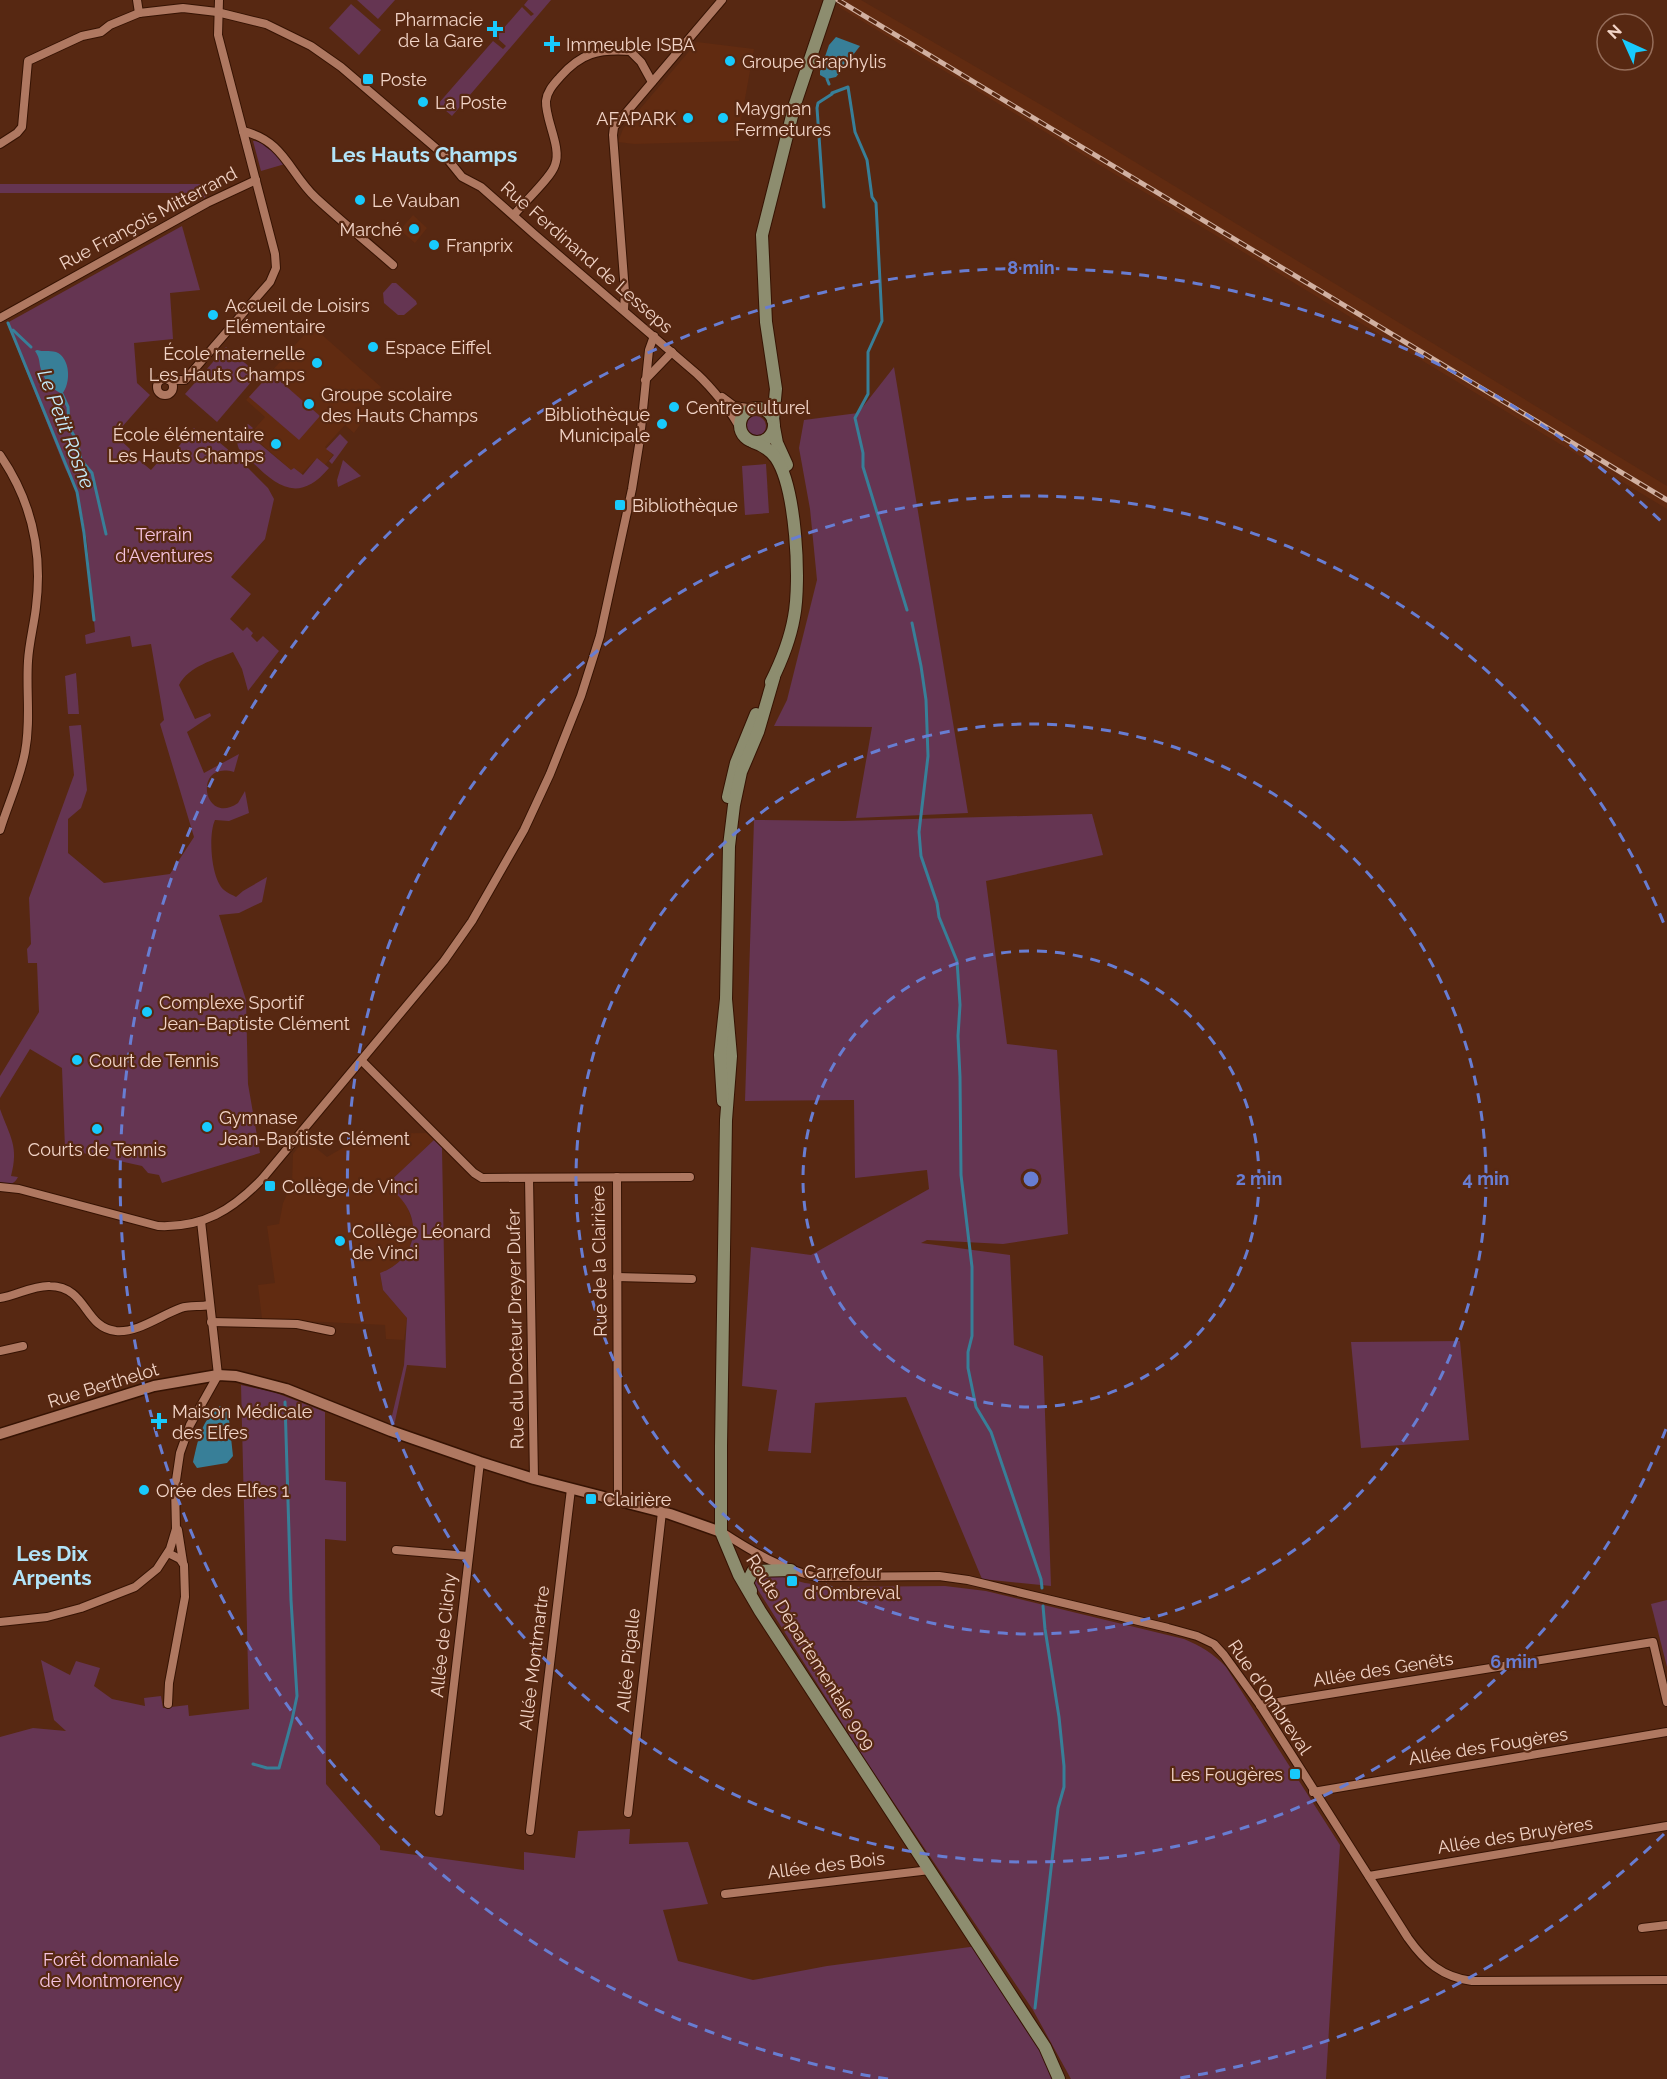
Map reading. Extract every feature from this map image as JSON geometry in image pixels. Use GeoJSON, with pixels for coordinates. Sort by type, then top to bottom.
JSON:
{"type":"FeatureCollection","features":[{"type":"Feature","properties":{"kind":"main road"},"geometry":{"type":"LineString","coordinates":[[753,442],[766,439],[771,434],[777,397],[764,305],[762,251],[764,223],[795,104],[829,1]]}},
{"type":"Feature","properties":{"kind":"main road"},"geometry":{"type":"LineString","coordinates":[[772,361],[770,392],[763,404],[742,416],[740,425],[744,436],[767,448],[776,458],[785,480],[790,508]]}},
{"type":"Feature","properties":{"kind":"main road"},"geometry":{"type":"LineString","coordinates":[[754,409],[766,411],[773,423],[777,443],[789,473],[790,508]]}},
{"type":"Feature","properties":{"kind":"main road","name":"Route Départementale 909"},"geometry":{"type":"LineString","coordinates":[[790,508],[798,569],[796,604],[791,633],[775,673],[758,732],[741,772],[729,846],[726,999],[731,1064],[726,1120],[721,1446],[722,1532],[739,1575],[760,1611],[1045,2047],[1059,2079]]}},
{"type":"Feature","properties":{"kind":"main road"},"geometry":{"type":"LineString","coordinates":[[760,1611],[747,1583],[749,1575],[758,1569],[791,1570]]}},
{"type":"Feature","properties":{"kind":"street"},"geometry":{"type":"LineString","coordinates":[[137,0],[139,13]]}},
{"type":"Feature","properties":{"kind":"street","name":"Rue François Mitterrand"},"geometry":{"type":"LineString","coordinates":[[0,318],[207,203],[256,180],[218,35],[219,0]]}},
{"type":"Feature","properties":{"kind":"street"},"geometry":{"type":"LineString","coordinates":[[624,310],[626,301],[614,127],[722,0]]}},
{"type":"Feature","properties":{"kind":"street","name":"Rue Ferdinand de Lesseps"},"geometry":{"type":"LineString","coordinates":[[0,144],[22,127],[28,61],[82,36],[101,32],[110,25],[139,13],[183,8],[217,12],[266,24],[318,50],[356,79],[450,161],[462,177],[482,187],[514,214],[710,387],[735,419],[741,431]]}},
{"type":"Feature","properties":{"kind":"street"},"geometry":{"type":"LineString","coordinates":[[514,214],[555,167],[556,160],[546,101],[554,84],[571,65],[582,57],[612,50],[633,52],[652,82]]}},
{"type":"Feature","properties":{"kind":"street"},"geometry":{"type":"LineString","coordinates":[[243,131],[269,142],[291,164],[299,179],[315,197],[393,265]]}},
{"type":"Feature","properties":{"kind":"street"},"geometry":{"type":"LineString","coordinates":[[170,380],[185,380],[274,276],[275,254],[256,180]]}},
{"type":"Feature","properties":{"kind":"street"},"geometry":{"type":"LineString","coordinates":[[612,300],[619,291],[624,272]]}},
{"type":"Feature","properties":{"kind":"street"},"geometry":{"type":"LineString","coordinates":[[0,1187],[158,1226],[201,1221],[231,1208],[247,1195],[429,980],[462,937],[524,830],[550,774],[588,676],[610,597],[632,489],[640,439],[649,350],[654,336]]}},
{"type":"Feature","properties":{"kind":"street"},"geometry":{"type":"LineString","coordinates":[[645,380],[672,352]]}},
{"type":"Feature","properties":{"kind":"street"},"geometry":{"type":"LineString","coordinates":[[710,387],[729,404],[744,409],[754,409]]}},
{"type":"Feature","properties":{"kind":"street"},"geometry":{"type":"LineString","coordinates":[[0,455],[28,509],[38,552],[39,567],[36,609],[28,662],[29,719],[26,751],[0,830]]}},
{"type":"Feature","properties":{"kind":"street","name":"Rue de la Clairière"},"geometry":{"type":"LineString","coordinates":[[362,1060],[474,1173],[488,1179],[618,1177],[618,1501]]}},
{"type":"Feature","properties":{"kind":"street"},"geometry":{"type":"LineString","coordinates":[[618,1177],[690,1177]]}},
{"type":"Feature","properties":{"kind":"street","name":"Rue du Docteur Dreyer Dufer"},"geometry":{"type":"LineString","coordinates":[[529,1178],[534,1479]]}},
{"type":"Feature","properties":{"kind":"street"},"geometry":{"type":"LineString","coordinates":[[168,1704],[169,1683],[185,1597],[184,1565],[176,1524],[175,1488],[180,1453],[190,1425],[218,1375],[201,1221]]}},
{"type":"Feature","properties":{"kind":"street"},"geometry":{"type":"LineString","coordinates":[[617,1277],[692,1279]]}},
{"type":"Feature","properties":{"kind":"street"},"geometry":{"type":"LineString","coordinates":[[0,1298],[46,1285],[58,1286],[72,1292],[101,1326],[114,1331],[133,1329],[180,1309],[209,1305]]}},
{"type":"Feature","properties":{"kind":"street"},"geometry":{"type":"LineString","coordinates":[[211,1322],[297,1324],[331,1331]]}},
{"type":"Feature","properties":{"kind":"street"},"geometry":{"type":"LineString","coordinates":[[0,1352],[23,1346]]}},
{"type":"Feature","properties":{"kind":"street","name":"Rue Berthelot"},"geometry":{"type":"LineString","coordinates":[[0,1434],[154,1386],[218,1375],[256,1380],[286,1389],[391,1431],[480,1462],[534,1479],[662,1512],[722,1532]]}},
{"type":"Feature","properties":{"kind":"street","name":"Allée de Clichy"},"geometry":{"type":"LineString","coordinates":[[439,1812],[480,1462]]}},
{"type":"Feature","properties":{"kind":"street","name":"Allée Montmartre"},"geometry":{"type":"LineString","coordinates":[[530,1832],[571,1489]]}},
{"type":"Feature","properties":{"kind":"street","name":"Allée Pigalle"},"geometry":{"type":"LineString","coordinates":[[628,1813],[662,1512]]}},
{"type":"Feature","properties":{"kind":"street"},"geometry":{"type":"LineString","coordinates":[[0,1622],[47,1617],[81,1608],[135,1587],[157,1569],[168,1553],[176,1524]]}},
{"type":"Feature","properties":{"kind":"street","name":"Rue d'Ombreval"},"geometry":{"type":"LineString","coordinates":[[722,1532],[744,1547],[791,1570],[817,1577],[939,1576],[968,1580],[1168,1628],[1197,1636],[1214,1644],[1260,1706],[1313,1792],[1421,1956],[1437,1970],[1449,1976],[1472,1981],[1667,1980]]}},
{"type":"Feature","properties":{"kind":"street"},"geometry":{"type":"LineString","coordinates":[[396,1550],[468,1556]]}},
{"type":"Feature","properties":{"kind":"street"},"geometry":{"type":"LineString","coordinates":[[168,1553],[180,1559],[184,1565]]}},
{"type":"Feature","properties":{"kind":"street","name":"Allée des Genêts"},"geometry":{"type":"LineString","coordinates":[[1260,1706],[1653,1642],[1667,1702]]}},
{"type":"Feature","properties":{"kind":"street","name":"Allée des Fougères"},"geometry":{"type":"LineString","coordinates":[[1313,1792],[1667,1732]]}},
{"type":"Feature","properties":{"kind":"street","name":"Allée des Bruyères"},"geometry":{"type":"LineString","coordinates":[[1369,1876],[1667,1826]]}},
{"type":"Feature","properties":{"kind":"street","name":"Allée des Bois"},"geometry":{"type":"LineString","coordinates":[[726,1894],[930,1869]]}},
{"type":"Feature","properties":{"kind":"street"},"geometry":{"type":"LineString","coordinates":[[1642,1928],[1667,1925]]}},
{"type":"Feature","properties":{"kind":"shaded area"},"geometry":{"type":"Polygon","coordinates":[[[842,0],[861,0],[1048,109],[1667,486],[1667,509],[839,7],[842,0]]]}},
{"type":"Feature","properties":{"kind":"shaded area"},"geometry":{"type":"Polygon","coordinates":[[[697,42],[754,49],[739,141],[634,144],[618,142],[623,129],[697,42]]]}},
{"type":"Feature","properties":{"kind":"shaded area","name":"Marché"},"geometry":{"type":"Polygon","coordinates":[[[413,215],[427,228],[415,243],[400,230],[413,215]]]}},
{"type":"Feature","properties":{"kind":"shaded area","name":"Groupe scolaire des Hauts Champs"},"geometry":{"type":"Polygon","coordinates":[[[312,326],[381,387],[365,407],[370,411],[354,433],[345,425],[325,447],[333,455],[324,466],[315,460],[301,474],[294,468],[292,471],[250,434],[265,417],[246,400],[312,326]]]}},
{"type":"Feature","properties":{"kind":"shaded area","name":"Collège Léonard de Vinci"},"geometry":{"type":"Polygon","coordinates":[[[426,1133],[434,1140],[386,1185],[396,1192],[406,1204],[413,1223],[410,1246],[404,1257],[380,1274],[383,1290],[407,1318],[404,1340],[386,1339],[385,1325],[262,1319],[258,1285],[275,1283],[267,1226],[279,1224],[283,1203],[292,1184],[293,1154],[305,1139],[327,1157],[367,1134],[426,1133]]]}},
{"type":"Feature","properties":{"kind":"green space"},"geometry":{"type":"Polygon","coordinates":[[[357,0],[395,0],[378,19],[357,0]]]}},
{"type":"Feature","properties":{"kind":"green space"},"geometry":{"type":"Polygon","coordinates":[[[528,0],[551,0],[452,116],[438,104],[493,41],[503,49],[506,46],[496,37],[522,7],[531,16],[534,14],[524,5],[528,0]]]}},
{"type":"Feature","properties":{"kind":"green space"},"geometry":{"type":"Polygon","coordinates":[[[351,4],[381,30],[359,55],[329,28],[351,4]]]}},
{"type":"Feature","properties":{"kind":"green space"},"geometry":{"type":"Polygon","coordinates":[[[253,141],[266,146],[285,164],[261,171],[253,141]]]}},
{"type":"Feature","properties":{"kind":"green space"},"geometry":{"type":"Polygon","coordinates":[[[0,184],[204,184],[199,192],[210,194],[201,200],[198,193],[0,193],[0,184]]]}},
{"type":"Feature","properties":{"kind":"green space","name":"Terrain d'Aventures"},"geometry":{"type":"Polygon","coordinates":[[[182,226],[200,290],[170,293],[173,339],[134,343],[137,383],[150,395],[115,435],[130,449],[129,452],[151,470],[165,454],[169,458],[194,428],[203,436],[207,432],[238,458],[268,488],[274,499],[265,539],[231,577],[251,594],[230,619],[243,631],[247,627],[257,642],[263,636],[279,651],[248,691],[242,669],[233,652],[195,668],[183,678],[179,685],[195,719],[210,713],[211,716],[187,732],[204,773],[239,754],[234,772],[221,771],[212,775],[208,783],[207,792],[210,801],[217,807],[226,808],[238,803],[245,791],[249,813],[229,821],[215,820],[211,846],[216,877],[225,891],[236,897],[267,877],[262,902],[239,913],[219,915],[246,1000],[248,1084],[260,1153],[162,1183],[159,1175],[148,1173],[142,1166],[65,1149],[62,1068],[30,1049],[0,1098],[0,1076],[39,1012],[37,963],[28,963],[27,949],[31,944],[29,898],[74,775],[69,726],[81,725],[87,790],[81,808],[68,819],[68,853],[104,883],[170,874],[194,837],[160,724],[164,720],[151,644],[132,647],[130,636],[86,644],[85,635],[95,632],[87,542],[78,494],[65,468],[7,323],[182,226]]]}},
{"type":"Feature","properties":{"kind":"green space"},"geometry":{"type":"Polygon","coordinates":[[[392,283],[396,283],[416,301],[417,304],[404,315],[398,315],[384,303],[383,293],[392,283]]]}},
{"type":"Feature","properties":{"kind":"green space"},"geometry":{"type":"Polygon","coordinates":[[[226,347],[258,374],[217,422],[185,394],[226,347]]]}},
{"type":"Feature","properties":{"kind":"green space"},"geometry":{"type":"Polygon","coordinates":[[[894,367],[968,813],[856,818],[872,727],[774,726],[787,700],[817,580],[810,509],[799,448],[804,420],[858,413],[894,367]]]}},
{"type":"Feature","properties":{"kind":"green space"},"geometry":{"type":"Polygon","coordinates":[[[271,373],[320,416],[299,440],[249,397],[271,373]]]}},
{"type":"Feature","properties":{"kind":"green space"},"geometry":{"type":"Polygon","coordinates":[[[756,416],[763,419],[766,426],[763,433],[756,436],[749,433],[746,426],[749,419],[756,416]]]}},
{"type":"Feature","properties":{"kind":"green space"},"geometry":{"type":"Polygon","coordinates":[[[248,424],[253,428],[248,434],[291,470],[294,468],[303,475],[317,458],[329,468],[316,481],[304,487],[292,488],[281,485],[260,470],[239,449],[238,438],[248,424]]]}},
{"type":"Feature","properties":{"kind":"green space"},"geometry":{"type":"Polygon","coordinates":[[[340,434],[348,442],[332,464],[329,461],[334,455],[326,449],[340,434]]]}},
{"type":"Feature","properties":{"kind":"green space"},"geometry":{"type":"Polygon","coordinates":[[[343,460],[361,476],[338,487],[337,480],[343,460]]]}},
{"type":"Feature","properties":{"kind":"green space"},"geometry":{"type":"Polygon","coordinates":[[[766,464],[769,513],[745,515],[742,466],[766,464]]]}},
{"type":"Feature","properties":{"kind":"green space"},"geometry":{"type":"Polygon","coordinates":[[[76,673],[79,714],[68,714],[65,676],[76,673]]]}},
{"type":"Feature","properties":{"kind":"green space"},"geometry":{"type":"Polygon","coordinates":[[[1092,814],[1103,855],[986,881],[1007,1044],[1057,1050],[1068,1234],[1003,1244],[927,1240],[921,1243],[1010,1255],[1014,1345],[1043,1356],[1051,1586],[982,1579],[906,1397],[815,1403],[811,1453],[768,1451],[777,1390],[742,1386],[751,1247],[811,1255],[929,1189],[927,1170],[855,1178],[854,1100],[745,1101],[754,820],[843,821],[1092,814]]]}},
{"type":"Feature","properties":{"kind":"green space"},"geometry":{"type":"Polygon","coordinates":[[[0,1109],[14,1149],[11,1176],[18,1177],[15,1182],[8,1184],[0,1184],[0,1109]]]}},
{"type":"Feature","properties":{"kind":"green space"},"geometry":{"type":"Polygon","coordinates":[[[434,1140],[442,1148],[446,1368],[407,1365],[394,1426],[390,1424],[404,1365],[407,1318],[383,1290],[380,1273],[394,1266],[404,1256],[411,1244],[413,1232],[412,1219],[407,1207],[398,1195],[385,1186],[434,1140]]]}},
{"type":"Feature","properties":{"kind":"green space"},"geometry":{"type":"Polygon","coordinates":[[[1460,1341],[1469,1440],[1361,1448],[1351,1342],[1460,1341]]]}},
{"type":"Feature","properties":{"kind":"green space","name":"Forêt domaniale de Montmorency"},"geometry":{"type":"Polygon","coordinates":[[[241,1385],[274,1392],[325,1412],[325,1480],[346,1482],[346,1541],[325,1539],[326,1784],[380,1846],[380,1850],[524,1870],[524,1852],[575,1858],[578,1831],[630,1829],[629,1844],[688,1842],[708,1904],[663,1910],[678,1961],[753,1980],[827,1966],[985,1945],[1059,2079],[0,2079],[0,1737],[33,1728],[66,1731],[54,1720],[41,1660],[70,1675],[76,1661],[100,1668],[94,1686],[112,1699],[145,1706],[144,1698],[161,1696],[163,1708],[188,1705],[189,1716],[249,1709],[241,1385]]]}},
{"type":"Feature","properties":{"kind":"green space"},"geometry":{"type":"Polygon","coordinates":[[[764,1572],[805,1583],[834,1587],[945,1586],[986,1591],[1184,1639],[1217,1658],[1226,1667],[1340,1845],[1326,2079],[1071,2079],[1033,2010],[864,1758],[753,1582],[764,1572]]]}},
{"type":"Feature","properties":{"kind":"green space"},"geometry":{"type":"Polygon","coordinates":[[[1667,1600],[1667,1667],[1651,1604],[1667,1600]]]}},
{"type":"Feature","properties":{"kind":"water"},"geometry":{"type":"Polygon","coordinates":[[[836,37],[860,46],[836,77],[827,79],[820,75],[820,71],[829,45],[836,37]]]}},
{"type":"Feature","properties":{"kind":"water"},"geometry":{"type":"Polygon","coordinates":[[[35,351],[56,352],[65,360],[68,378],[62,394],[45,379],[35,351]]]}},
{"type":"Feature","properties":{"kind":"water"},"geometry":{"type":"Polygon","coordinates":[[[220,1406],[228,1410],[233,1456],[227,1463],[197,1468],[193,1462],[201,1431],[208,1418],[220,1406]]]}},
{"type":"Feature","properties":{"kind":"waterway"},"geometry":{"type":"LineString","coordinates":[[827,79],[829,84]]}},
{"type":"Feature","properties":{"kind":"waterway"},"geometry":{"type":"LineString","coordinates":[[832,93],[848,87],[855,132],[867,160],[872,197],[876,203],[882,321],[868,352],[868,394],[855,418],[863,453],[863,467],[907,610]]}},
{"type":"Feature","properties":{"kind":"waterway"},"geometry":{"type":"LineString","coordinates":[[824,207],[817,108],[818,103],[832,94]]}},
{"type":"Feature","properties":{"kind":"waterway","name":"Le Petit Rosne"},"geometry":{"type":"LineString","coordinates":[[8,323],[77,492],[94,620]]}},
{"type":"Feature","properties":{"kind":"waterway"},"geometry":{"type":"LineString","coordinates":[[13,330],[31,347]]}},
{"type":"Feature","properties":{"kind":"waterway"},"geometry":{"type":"LineString","coordinates":[[62,394],[68,407],[69,427],[77,441],[81,460],[92,473],[106,534]]}},
{"type":"Feature","properties":{"kind":"waterway"},"geometry":{"type":"LineString","coordinates":[[912,623],[926,700],[928,756],[919,832],[921,856],[937,903],[939,917],[957,961],[960,1005],[958,1036],[961,1175],[972,1267],[972,1336],[968,1352],[968,1368],[976,1407],[991,1432],[1041,1579],[1042,1588]]}},
{"type":"Feature","properties":{"kind":"waterway"},"geometry":{"type":"LineString","coordinates":[[253,1764],[267,1768],[279,1768],[297,1696],[291,1600],[285,1402]]}},
{"type":"Feature","properties":{"kind":"waterway"},"geometry":{"type":"LineString","coordinates":[[1035,2008],[1058,1808],[1064,1787],[1059,1717],[1043,1606]]}},
{"type":"Feature","properties":{"kind":"railway"},"geometry":{"type":"LineString","coordinates":[[838,0],[1667,500]]}},
{"type":"Feature","properties":{"kind":"place","name":"Pharmacie de la Gare"},"geometry":{"type":"Point","coordinates":[495,29]}},
{"type":"Feature","properties":{"kind":"place","name":"Immeuble ISBA"},"geometry":{"type":"Point","coordinates":[552,44]}},
{"type":"Feature","properties":{"kind":"place","name":"Groupe Graphylis"},"geometry":{"type":"Point","coordinates":[730,61]}},
{"type":"Feature","properties":{"kind":"place","name":"Poste"},"geometry":{"type":"Point","coordinates":[368,79]}},
{"type":"Feature","properties":{"kind":"place","name":"La Poste"},"geometry":{"type":"Point","coordinates":[423,102]}},
{"type":"Feature","properties":{"kind":"place","name":"AFAPARK"},"geometry":{"type":"Point","coordinates":[688,118]}},
{"type":"Feature","properties":{"kind":"place","name":"Maygnan Fermetures"},"geometry":{"type":"Point","coordinates":[723,118]}},
{"type":"Feature","properties":{"kind":"place","name":"Le Vauban"},"geometry":{"type":"Point","coordinates":[360,200]}},
{"type":"Feature","properties":{"kind":"place","name":"Marché"},"geometry":{"type":"Point","coordinates":[414,229]}},
{"type":"Feature","properties":{"kind":"place","name":"Franprix"},"geometry":{"type":"Point","coordinates":[434,245]}},
{"type":"Feature","properties":{"kind":"place","name":"Accueil de Loisirs Elémentaire"},"geometry":{"type":"Point","coordinates":[213,315]}},
{"type":"Feature","properties":{"kind":"place","name":"Espace Eiffel"},"geometry":{"type":"Point","coordinates":[373,347]}},
{"type":"Feature","properties":{"kind":"place","name":"École maternelle Les Hauts Champs"},"geometry":{"type":"Point","coordinates":[317,363]}},
{"type":"Feature","properties":{"kind":"place","name":"Groupe scolaire des Hauts Champs"},"geometry":{"type":"Point","coordinates":[309,404]}},
{"type":"Feature","properties":{"kind":"place","name":"Centre culturel"},"geometry":{"type":"Point","coordinates":[674,407]}},
{"type":"Feature","properties":{"kind":"place","name":"Bibliothèque Municipale"},"geometry":{"type":"Point","coordinates":[662,424]}},
{"type":"Feature","properties":{"kind":"place","name":"École élémentaire Les Hauts Champs"},"geometry":{"type":"Point","coordinates":[276,444]}},
{"type":"Feature","properties":{"kind":"place","name":"Bibliothèque"},"geometry":{"type":"Point","coordinates":[620,505]}},
{"type":"Feature","properties":{"kind":"place","name":"Complexe Sportif Jean-Baptiste Clément"},"geometry":{"type":"Point","coordinates":[147,1012]}},
{"type":"Feature","properties":{"kind":"place","name":"Court de Tennis"},"geometry":{"type":"Point","coordinates":[77,1060]}},
{"type":"Feature","properties":{"kind":"place","name":"Gymnase Jean-Baptiste Clément"},"geometry":{"type":"Point","coordinates":[207,1127]}},
{"type":"Feature","properties":{"kind":"place","name":"Courts de Tennis"},"geometry":{"type":"Point","coordinates":[97,1129]}},
{"type":"Feature","properties":{"kind":"place","name":"Collège de Vinci"},"geometry":{"type":"Point","coordinates":[270,1186]}},
{"type":"Feature","properties":{"kind":"place","name":"Collège Léonard de Vinci"},"geometry":{"type":"Point","coordinates":[340,1241]}},
{"type":"Feature","properties":{"kind":"place","name":"Maison Médicale des Elfes"},"geometry":{"type":"Point","coordinates":[159,1421]}},
{"type":"Feature","properties":{"kind":"place","name":"Orée des Elfes 1"},"geometry":{"type":"Point","coordinates":[144,1490]}},
{"type":"Feature","properties":{"kind":"place","name":"Clairière"},"geometry":{"type":"Point","coordinates":[591,1499]}},
{"type":"Feature","properties":{"kind":"place","name":"Carrefour d'Ombreval"},"geometry":{"type":"Point","coordinates":[792,1581]}},
{"type":"Feature","properties":{"kind":"place","name":"Les Fougères"},"geometry":{"type":"Point","coordinates":[1295,1774]}},
{"type":"Feature","properties":{"kind":"district","name":"Les Hauts Champs"},"geometry":{"type":"Point","coordinates":[424,154]}},
{"type":"Feature","properties":{"kind":"district","name":"Les Dix Arpents"},"geometry":{"type":"Point","coordinates":[52,1565]}}]}
